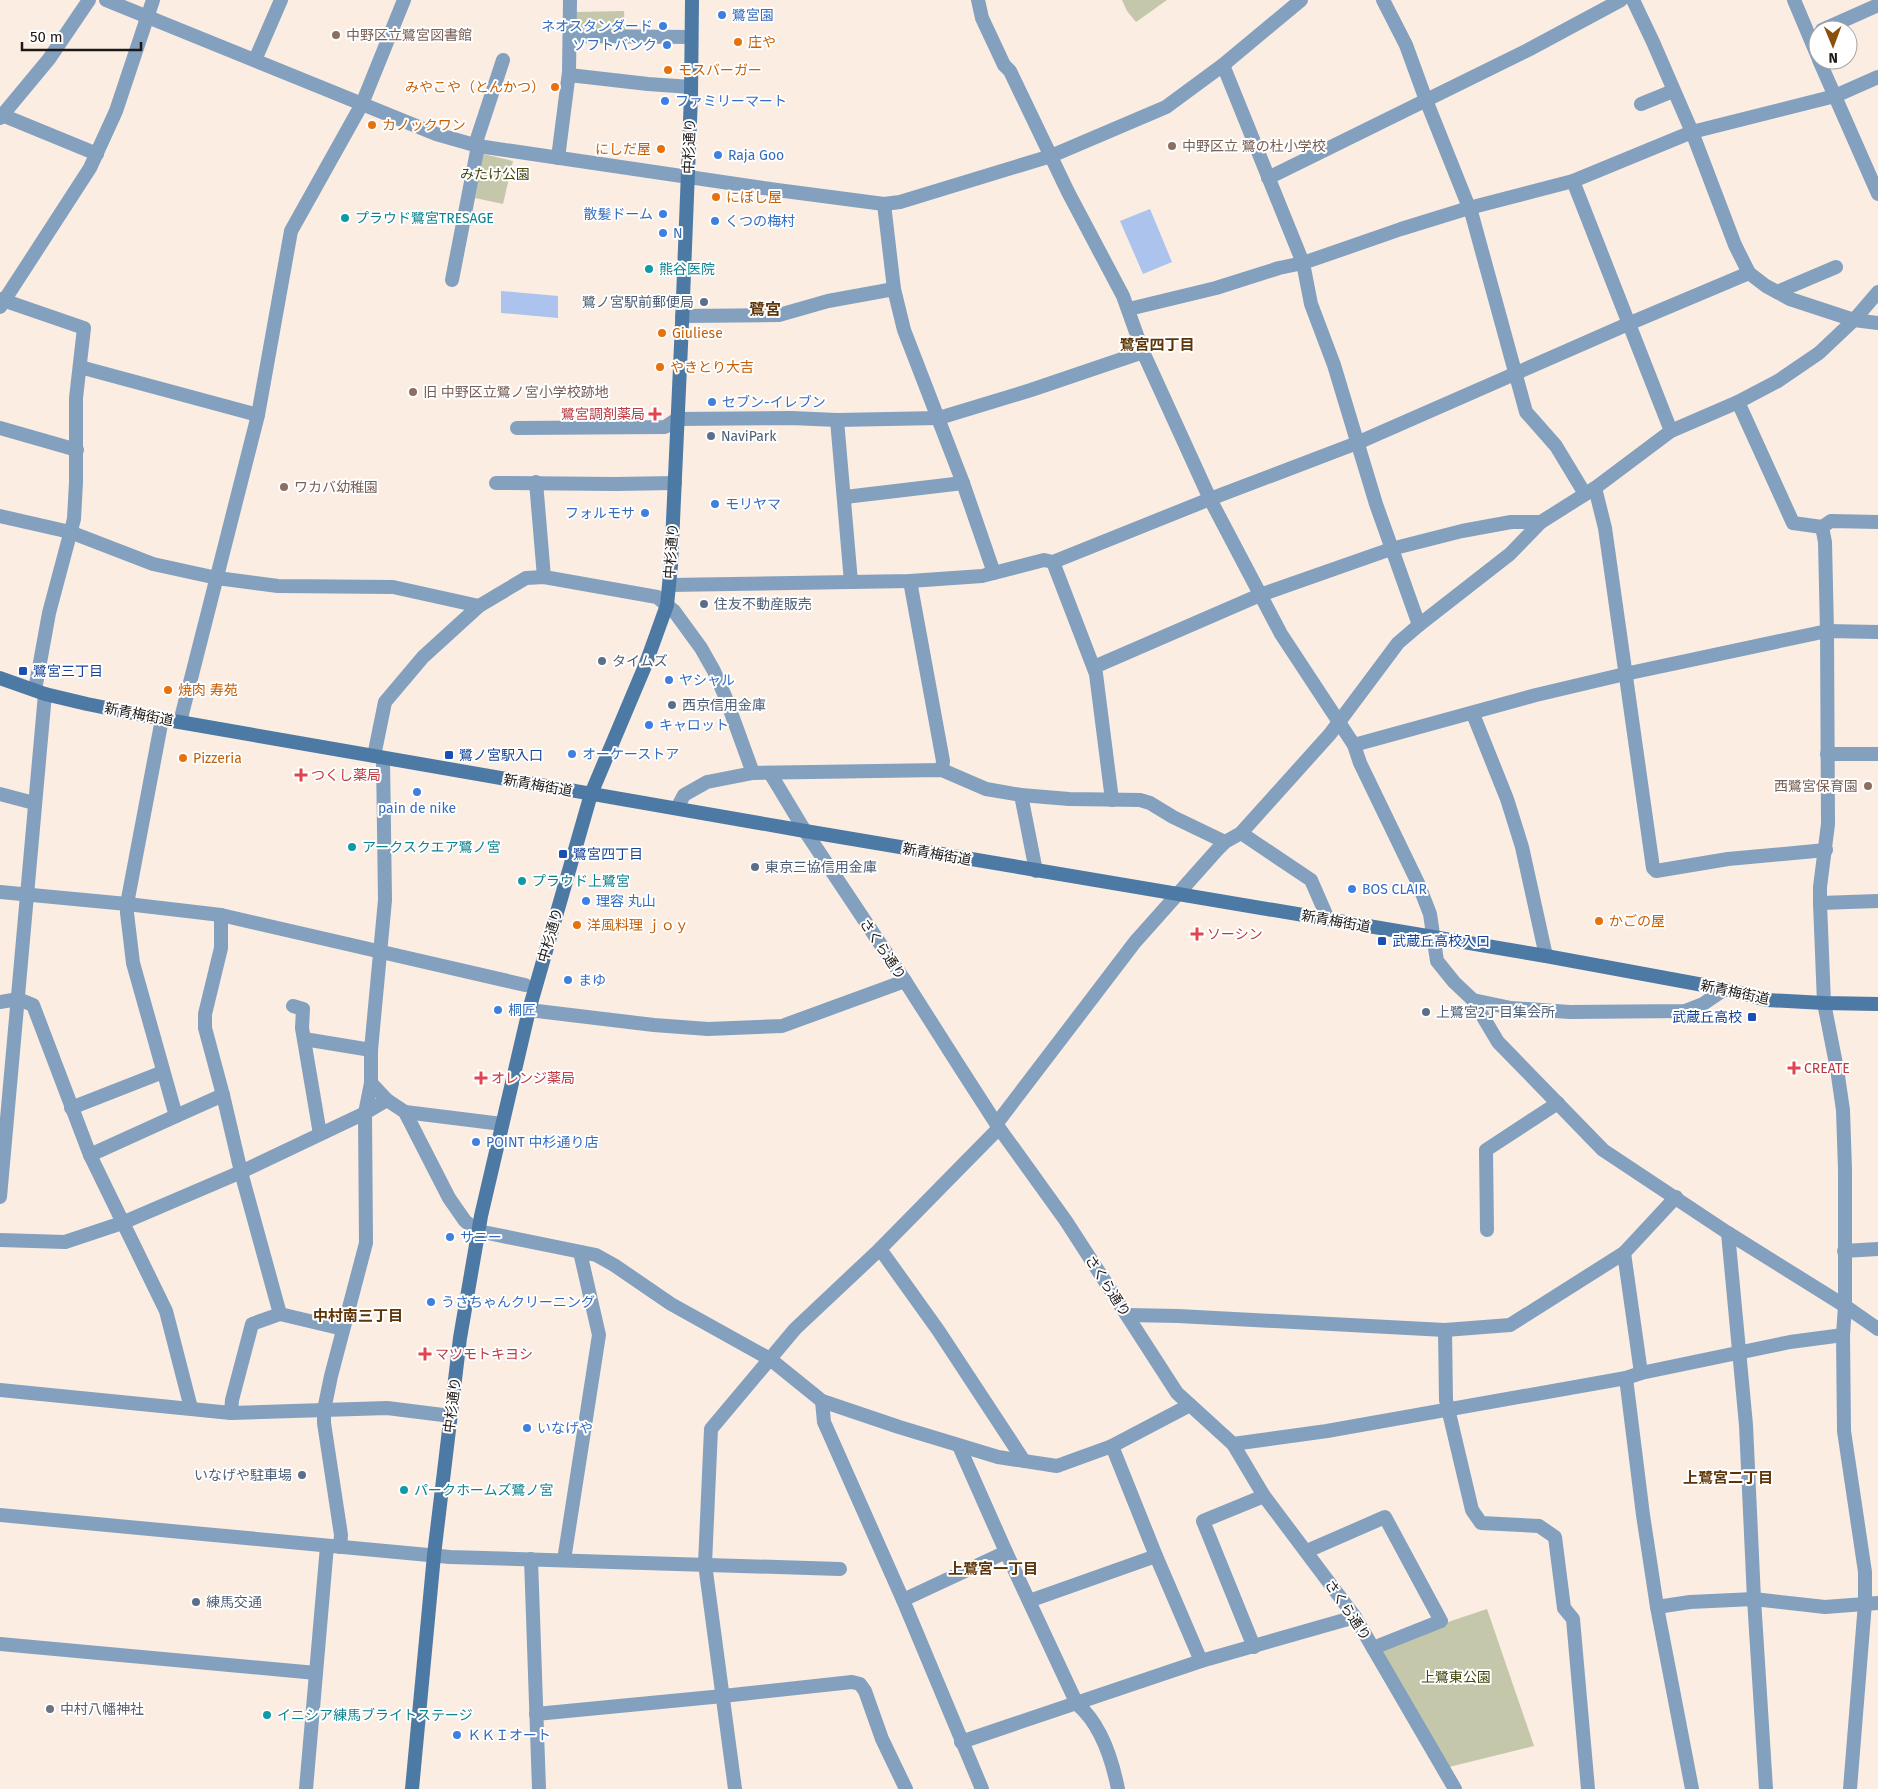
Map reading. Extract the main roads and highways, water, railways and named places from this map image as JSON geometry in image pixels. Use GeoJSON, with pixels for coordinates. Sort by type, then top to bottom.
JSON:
{"type":"FeatureCollection","features":[{"type":"Feature","properties":{"kind":"main road","name":"中杉通り"},"geometry":{"type":"LineString","coordinates":[[412,1789],[434,1555],[460,1338],[478,1231],[529,1010],[591,794],[645,666],[666,605],[675,483],[688,177],[692,0]]}},
{"type":"Feature","properties":{"kind":"main road","name":"新青梅街道"},"geometry":{"type":"LineString","coordinates":[[0,678],[40,692],[87,704],[162,719],[805,832],[1546,956],[1725,990],[1767,1000],[1824,1004],[1878,1004]]}},
{"type":"Feature","properties":{"kind":"water"},"geometry":{"type":"Polygon","coordinates":[[[1150,209],[1172,262],[1143,274],[1120,221],[1150,209]]]}},
{"type":"Feature","properties":{"kind":"water"},"geometry":{"type":"Polygon","coordinates":[[[501,291],[558,296],[558,318],[501,313],[501,291]]]}},
{"type":"Feature","properties":{"kind":"place","name":"鷺宮園"},"geometry":{"type":"Point","coordinates":[722,15]}},
{"type":"Feature","properties":{"kind":"place","name":"ネオスタンダード"},"geometry":{"type":"Point","coordinates":[663,26]}},
{"type":"Feature","properties":{"kind":"place","name":"中野区立鷺宮図書館"},"geometry":{"type":"Point","coordinates":[336,35]}},
{"type":"Feature","properties":{"kind":"place","name":"庄や"},"geometry":{"type":"Point","coordinates":[738,42]}},
{"type":"Feature","properties":{"kind":"place","name":"ソフトバンク"},"geometry":{"type":"Point","coordinates":[667,45]}},
{"type":"Feature","properties":{"kind":"place","name":"モスバーガー"},"geometry":{"type":"Point","coordinates":[668,70]}},
{"type":"Feature","properties":{"kind":"place","name":"みやこや（とんかつ）"},"geometry":{"type":"Point","coordinates":[555,87]}},
{"type":"Feature","properties":{"kind":"place","name":"ファミリーマート"},"geometry":{"type":"Point","coordinates":[665,101]}},
{"type":"Feature","properties":{"kind":"place","name":"カノックワン"},"geometry":{"type":"Point","coordinates":[372,125]}},
{"type":"Feature","properties":{"kind":"place","name":"中野区立 鷺の杜小学校"},"geometry":{"type":"Point","coordinates":[1172,146]}},
{"type":"Feature","properties":{"kind":"place","name":"にしだ屋"},"geometry":{"type":"Point","coordinates":[661,149]}},
{"type":"Feature","properties":{"kind":"place","name":"Raja Goo"},"geometry":{"type":"Point","coordinates":[718,155]}},
{"type":"Feature","properties":{"kind":"place","name":"にぼし屋"},"geometry":{"type":"Point","coordinates":[716,197]}},
{"type":"Feature","properties":{"kind":"place","name":"散髪ドーム"},"geometry":{"type":"Point","coordinates":[663,214]}},
{"type":"Feature","properties":{"kind":"place","name":"プラウド鷺宮TRESAGE"},"geometry":{"type":"Point","coordinates":[345,218]}},
{"type":"Feature","properties":{"kind":"place","name":"くつの梅村"},"geometry":{"type":"Point","coordinates":[715,221]}},
{"type":"Feature","properties":{"kind":"place","name":"N"},"geometry":{"type":"Point","coordinates":[663,233]}},
{"type":"Feature","properties":{"kind":"place","name":"熊谷医院"},"geometry":{"type":"Point","coordinates":[649,269]}},
{"type":"Feature","properties":{"kind":"place","name":"鷺ノ宮駅前郵便局"},"geometry":{"type":"Point","coordinates":[704,302]}},
{"type":"Feature","properties":{"kind":"place","name":"Giuliese"},"geometry":{"type":"Point","coordinates":[662,333]}},
{"type":"Feature","properties":{"kind":"place","name":"やきとり大吉"},"geometry":{"type":"Point","coordinates":[660,367]}},
{"type":"Feature","properties":{"kind":"place","name":"旧 中野区立鷺ノ宮小学校跡地"},"geometry":{"type":"Point","coordinates":[413,392]}},
{"type":"Feature","properties":{"kind":"place","name":"セブン-イレブン"},"geometry":{"type":"Point","coordinates":[712,402]}},
{"type":"Feature","properties":{"kind":"place","name":"鷺宮調剤薬局"},"geometry":{"type":"Point","coordinates":[655,414]}},
{"type":"Feature","properties":{"kind":"place","name":"NaviPark"},"geometry":{"type":"Point","coordinates":[711,436]}},
{"type":"Feature","properties":{"kind":"place","name":"ワカバ幼稚園"},"geometry":{"type":"Point","coordinates":[284,487]}},
{"type":"Feature","properties":{"kind":"place","name":"モリヤマ"},"geometry":{"type":"Point","coordinates":[715,504]}},
{"type":"Feature","properties":{"kind":"place","name":"フォルモサ"},"geometry":{"type":"Point","coordinates":[645,513]}},
{"type":"Feature","properties":{"kind":"place","name":"住友不動産販売"},"geometry":{"type":"Point","coordinates":[704,604]}},
{"type":"Feature","properties":{"kind":"place","name":"タイムズ"},"geometry":{"type":"Point","coordinates":[602,661]}},
{"type":"Feature","properties":{"kind":"place","name":"鷺宮三丁目"},"geometry":{"type":"Point","coordinates":[23,671]}},
{"type":"Feature","properties":{"kind":"place","name":"ヤシャル"},"geometry":{"type":"Point","coordinates":[669,680]}},
{"type":"Feature","properties":{"kind":"place","name":"焼肉 寿苑"},"geometry":{"type":"Point","coordinates":[168,690]}},
{"type":"Feature","properties":{"kind":"place","name":"西京信用金庫"},"geometry":{"type":"Point","coordinates":[672,705]}},
{"type":"Feature","properties":{"kind":"place","name":"キャロット"},"geometry":{"type":"Point","coordinates":[649,725]}},
{"type":"Feature","properties":{"kind":"place","name":"オーケーストア"},"geometry":{"type":"Point","coordinates":[572,754]}},
{"type":"Feature","properties":{"kind":"place","name":"鷺ノ宮駅入口"},"geometry":{"type":"Point","coordinates":[449,755]}},
{"type":"Feature","properties":{"kind":"place","name":"Pizzeria"},"geometry":{"type":"Point","coordinates":[183,758]}},
{"type":"Feature","properties":{"kind":"place","name":"つくし薬局"},"geometry":{"type":"Point","coordinates":[301,775]}},
{"type":"Feature","properties":{"kind":"place","name":"西鷺宮保育園"},"geometry":{"type":"Point","coordinates":[1868,786]}},
{"type":"Feature","properties":{"kind":"place","name":"pain de nike"},"geometry":{"type":"Point","coordinates":[417,792]}},
{"type":"Feature","properties":{"kind":"place","name":"アークスクエア鷺ノ宮"},"geometry":{"type":"Point","coordinates":[352,847]}},
{"type":"Feature","properties":{"kind":"place","name":"鷺宮四丁目"},"geometry":{"type":"Point","coordinates":[563,854]}},
{"type":"Feature","properties":{"kind":"place","name":"東京三協信用金庫"},"geometry":{"type":"Point","coordinates":[755,867]}},
{"type":"Feature","properties":{"kind":"place","name":"プラウド上鷺宮"},"geometry":{"type":"Point","coordinates":[522,881]}},
{"type":"Feature","properties":{"kind":"place","name":"BOS CLAIR"},"geometry":{"type":"Point","coordinates":[1352,889]}},
{"type":"Feature","properties":{"kind":"place","name":"理容 丸山"},"geometry":{"type":"Point","coordinates":[586,901]}},
{"type":"Feature","properties":{"kind":"place","name":"かごの屋"},"geometry":{"type":"Point","coordinates":[1599,921]}},
{"type":"Feature","properties":{"kind":"place","name":"洋風料理 ｊｏｙ"},"geometry":{"type":"Point","coordinates":[577,925]}},
{"type":"Feature","properties":{"kind":"place","name":"ソーシン"},"geometry":{"type":"Point","coordinates":[1197,934]}},
{"type":"Feature","properties":{"kind":"place","name":"武蔵丘高校入口"},"geometry":{"type":"Point","coordinates":[1382,941]}},
{"type":"Feature","properties":{"kind":"place","name":"まゆ"},"geometry":{"type":"Point","coordinates":[568,980]}},
{"type":"Feature","properties":{"kind":"place","name":"桐匠"},"geometry":{"type":"Point","coordinates":[498,1010]}},
{"type":"Feature","properties":{"kind":"place","name":"上鷺宮2丁目集会所"},"geometry":{"type":"Point","coordinates":[1426,1012]}},
{"type":"Feature","properties":{"kind":"place","name":"武蔵丘高校"},"geometry":{"type":"Point","coordinates":[1752,1017]}},
{"type":"Feature","properties":{"kind":"place","name":"CREATE"},"geometry":{"type":"Point","coordinates":[1794,1068]}},
{"type":"Feature","properties":{"kind":"place","name":"オレンジ薬局"},"geometry":{"type":"Point","coordinates":[481,1078]}},
{"type":"Feature","properties":{"kind":"place","name":"POINT 中杉通り店"},"geometry":{"type":"Point","coordinates":[476,1142]}},
{"type":"Feature","properties":{"kind":"place","name":"サニー"},"geometry":{"type":"Point","coordinates":[450,1237]}},
{"type":"Feature","properties":{"kind":"place","name":"うさちゃんクリーニング"},"geometry":{"type":"Point","coordinates":[431,1302]}},
{"type":"Feature","properties":{"kind":"place","name":"マツモトキヨシ"},"geometry":{"type":"Point","coordinates":[425,1354]}},
{"type":"Feature","properties":{"kind":"place","name":"いなげや"},"geometry":{"type":"Point","coordinates":[527,1428]}},
{"type":"Feature","properties":{"kind":"place","name":"いなげや駐車場"},"geometry":{"type":"Point","coordinates":[302,1475]}},
{"type":"Feature","properties":{"kind":"place","name":"パークホームズ鷺ノ宮"},"geometry":{"type":"Point","coordinates":[404,1490]}},
{"type":"Feature","properties":{"kind":"place","name":"練馬交通"},"geometry":{"type":"Point","coordinates":[196,1602]}},
{"type":"Feature","properties":{"kind":"place","name":"中村八幡神社"},"geometry":{"type":"Point","coordinates":[50,1709]}},
{"type":"Feature","properties":{"kind":"place","name":"イニシア練馬ブライトステージ"},"geometry":{"type":"Point","coordinates":[267,1715]}},
{"type":"Feature","properties":{"kind":"place","name":"ＫＫＩオート"},"geometry":{"type":"Point","coordinates":[457,1735]}},
{"type":"Feature","properties":{"kind":"district","name":"鷺宮"},"geometry":{"type":"Point","coordinates":[765,309]}},
{"type":"Feature","properties":{"kind":"district","name":"鷺宮四丁目"},"geometry":{"type":"Point","coordinates":[1157,345]}},
{"type":"Feature","properties":{"kind":"district","name":"中村南三丁目"},"geometry":{"type":"Point","coordinates":[358,1316]}},
{"type":"Feature","properties":{"kind":"district","name":"上鷺宮二丁目"},"geometry":{"type":"Point","coordinates":[1728,1478]}},
{"type":"Feature","properties":{"kind":"district","name":"上鷺宮一丁目"},"geometry":{"type":"Point","coordinates":[993,1569]}},
{"type":"Feature","properties":{"kind":"park label","name":"みたけ公園"},"geometry":{"type":"Point","coordinates":[495,174]}},
{"type":"Feature","properties":{"kind":"park label","name":"上鷺東公園"},"geometry":{"type":"Point","coordinates":[1456,1677]}}]}
